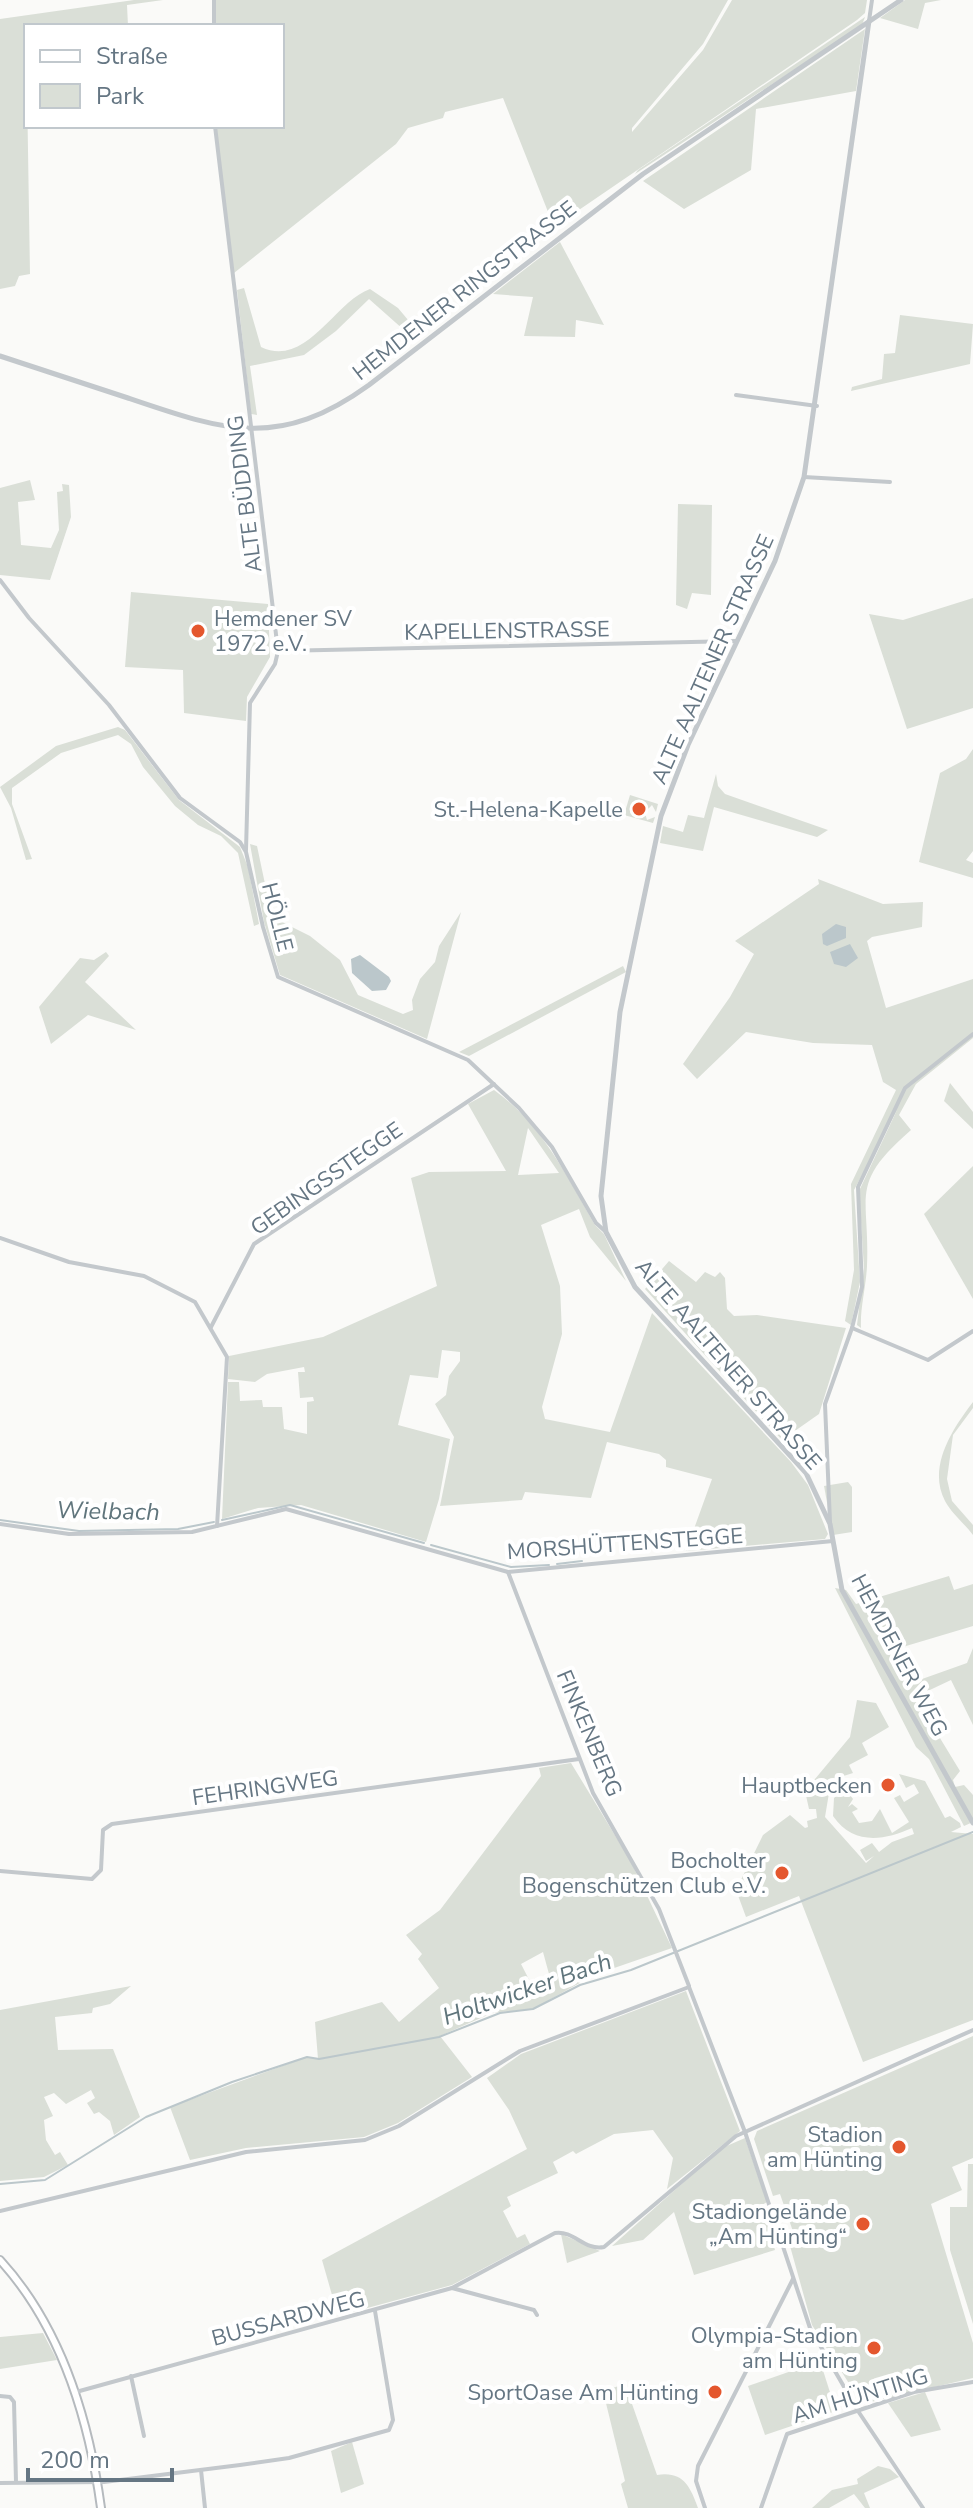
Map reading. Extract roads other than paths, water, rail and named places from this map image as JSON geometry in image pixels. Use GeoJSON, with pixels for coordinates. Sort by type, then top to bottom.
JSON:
{"type":"FeatureCollection","features":[{"type":"Feature","properties":{"kind":"main road"},"geometry":{"type":"LineString","coordinates":[[0,2260],[35,2305],[76,2392],[87,2425],[101,2508]]}},
{"type":"Feature","properties":{"kind":"street"},"geometry":{"type":"LineString","coordinates":[[214,0],[214,24]]}},
{"type":"Feature","properties":{"kind":"street","name":"ALTE AALTENER STRASSE"},"geometry":{"type":"LineString","coordinates":[[833,1541],[830,1524],[806,1473],[635,1287],[606,1232],[601,1181],[620,1012],[654,843],[672,783],[791,524],[804,477],[817,406],[872,0]]}},
{"type":"Feature","properties":{"kind":"street","name":"HEMDENER RINGSTRASSE"},"geometry":{"type":"LineString","coordinates":[[0,356],[211,426],[252,429],[302,422],[344,403],[607,200],[901,0]]}},
{"type":"Feature","properties":{"kind":"street","name":"ALTE BÜDDING"},"geometry":{"type":"LineString","coordinates":[[215,128],[278,651]]}},
{"type":"Feature","properties":{"kind":"street"},"geometry":{"type":"LineString","coordinates":[[736,395],[817,406]]}},
{"type":"Feature","properties":{"kind":"street"},"geometry":{"type":"LineString","coordinates":[[804,477],[890,482]]}},
{"type":"Feature","properties":{"kind":"street"},"geometry":{"type":"LineString","coordinates":[[0,580],[29,618],[109,705],[180,798],[228,832],[246,852]]}},
{"type":"Feature","properties":{"kind":"street","name":"KAPELLENSTRASSE"},"geometry":{"type":"LineString","coordinates":[[278,651],[737,641]]}},
{"type":"Feature","properties":{"kind":"street"},"geometry":{"type":"LineString","coordinates":[[246,852],[250,703],[275,664],[278,651]]}},
{"type":"Feature","properties":{"kind":"street","name":"HÖLLE"},"geometry":{"type":"LineString","coordinates":[[246,852],[278,977],[455,1053],[494,1084],[552,1147],[596,1223],[606,1232]]}},
{"type":"Feature","properties":{"kind":"street"},"geometry":{"type":"LineString","coordinates":[[830,1524],[825,1404],[852,1328],[863,1263],[856,1202],[858,1187],[905,1088],[973,1034]]}},
{"type":"Feature","properties":{"kind":"street","name":"GEBINGSSTEGGE"},"geometry":{"type":"LineString","coordinates":[[210,1328],[254,1244],[494,1084]]}},
{"type":"Feature","properties":{"kind":"street"},"geometry":{"type":"LineString","coordinates":[[0,1238],[69,1262],[144,1276],[195,1302],[227,1357],[217,1526]]}},
{"type":"Feature","properties":{"kind":"street"},"geometry":{"type":"LineString","coordinates":[[852,1328],[928,1360],[973,1331]]}},
{"type":"Feature","properties":{"kind":"street","name":"MORSHÜTTENSTEGGE"},"geometry":{"type":"LineString","coordinates":[[0,1524],[69,1534],[192,1532],[276,1509],[296,1510],[508,1572],[833,1541]]}},
{"type":"Feature","properties":{"kind":"street","name":"HEMDENER WEG"},"geometry":{"type":"LineString","coordinates":[[833,1541],[842,1590],[973,1823]]}},
{"type":"Feature","properties":{"kind":"street","name":"FINKENBERG"},"geometry":{"type":"LineString","coordinates":[[508,1572],[593,1793],[635,1861],[674,1945],[689,1987]]}},
{"type":"Feature","properties":{"kind":"street","name":"FEHRINGWEG"},"geometry":{"type":"LineString","coordinates":[[0,1871],[92,1879],[101,1870],[103,1830],[112,1824],[579,1759]]}},
{"type":"Feature","properties":{"kind":"street"},"geometry":{"type":"LineString","coordinates":[[0,2211],[246,2152],[346,2144],[380,2135],[520,2051],[689,1987],[745,2132],[810,2328],[858,2411],[923,2508]]}},
{"type":"Feature","properties":{"kind":"street"},"geometry":{"type":"LineString","coordinates":[[745,2132],[973,2030]]}},
{"type":"Feature","properties":{"kind":"street","name":"BUSSARDWEG"},"geometry":{"type":"LineString","coordinates":[[76,2392],[452,2288],[555,2233],[567,2233],[592,2248],[604,2247],[721,2147],[745,2132]]}},
{"type":"Feature","properties":{"kind":"street"},"geometry":{"type":"LineString","coordinates":[[705,2508],[696,2481],[698,2466],[793,2279]]}},
{"type":"Feature","properties":{"kind":"street"},"geometry":{"type":"LineString","coordinates":[[452,2288],[534,2310],[537,2315]]}},
{"type":"Feature","properties":{"kind":"street"},"geometry":{"type":"LineString","coordinates":[[0,2483],[97,2481],[289,2458],[391,2428],[393,2420],[375,2311]]}},
{"type":"Feature","properties":{"kind":"street"},"geometry":{"type":"LineString","coordinates":[[131,2376],[144,2436]]}},
{"type":"Feature","properties":{"kind":"street","name":"AM HÜNTING"},"geometry":{"type":"LineString","coordinates":[[761,2508],[787,2434],[924,2389],[973,2382]]}},
{"type":"Feature","properties":{"kind":"street"},"geometry":{"type":"LineString","coordinates":[[0,2396],[10,2397],[14,2402],[16,2482]]}},
{"type":"Feature","properties":{"kind":"street"},"geometry":{"type":"LineString","coordinates":[[201,2470],[205,2508]]}},
{"type":"Feature","properties":{"kind":"waterway","name":"Wielbach"},"geometry":{"type":"LineString","coordinates":[[222,1520],[290,1505],[424,1543]]}},
{"type":"Feature","properties":{"kind":"waterway","name":"Wielbach"},"geometry":{"type":"LineString","coordinates":[[0,1520],[79,1531],[178,1529],[214,1522]]}},
{"type":"Feature","properties":{"kind":"waterway","name":"Wielbach"},"geometry":{"type":"LineString","coordinates":[[431,1545],[511,1567],[549,1565]]}},
{"type":"Feature","properties":{"kind":"waterway","name":"Wielbach"},"geometry":{"type":"LineString","coordinates":[[557,1564],[582,1561]]}},
{"type":"Feature","properties":{"kind":"waterway","name":"Holtwicker Bach"},"geometry":{"type":"LineString","coordinates":[[0,2184],[45,2180],[146,2117],[232,2082],[307,2057],[319,2059],[439,2037],[500,2013],[533,2009],[580,1985],[631,1970],[973,1832]]}},
{"type":"Feature","properties":{"kind":"place","name":"Hemdener SV 1972 e.V."},"geometry":{"type":"Point","coordinates":[198,631]}},
{"type":"Feature","properties":{"kind":"place","name":"St.-Helena-Kapelle"},"geometry":{"type":"Point","coordinates":[639,809]}},
{"type":"Feature","properties":{"kind":"place","name":"Hauptbecken"},"geometry":{"type":"Point","coordinates":[888,1785]}},
{"type":"Feature","properties":{"kind":"place","name":"Bocholter Bogenschützen Club e.V."},"geometry":{"type":"Point","coordinates":[782,1873]}},
{"type":"Feature","properties":{"kind":"place","name":"Stadion am Hünting"},"geometry":{"type":"Point","coordinates":[899,2147]}},
{"type":"Feature","properties":{"kind":"place","name":"Stadiongelände „Am Hünting“"},"geometry":{"type":"Point","coordinates":[863,2224]}},
{"type":"Feature","properties":{"kind":"place","name":"Olympia-Stadion am Hünting"},"geometry":{"type":"Point","coordinates":[874,2348]}},
{"type":"Feature","properties":{"kind":"place","name":"SportOase Am Hünting"},"geometry":{"type":"Point","coordinates":[715,2392]}}]}
